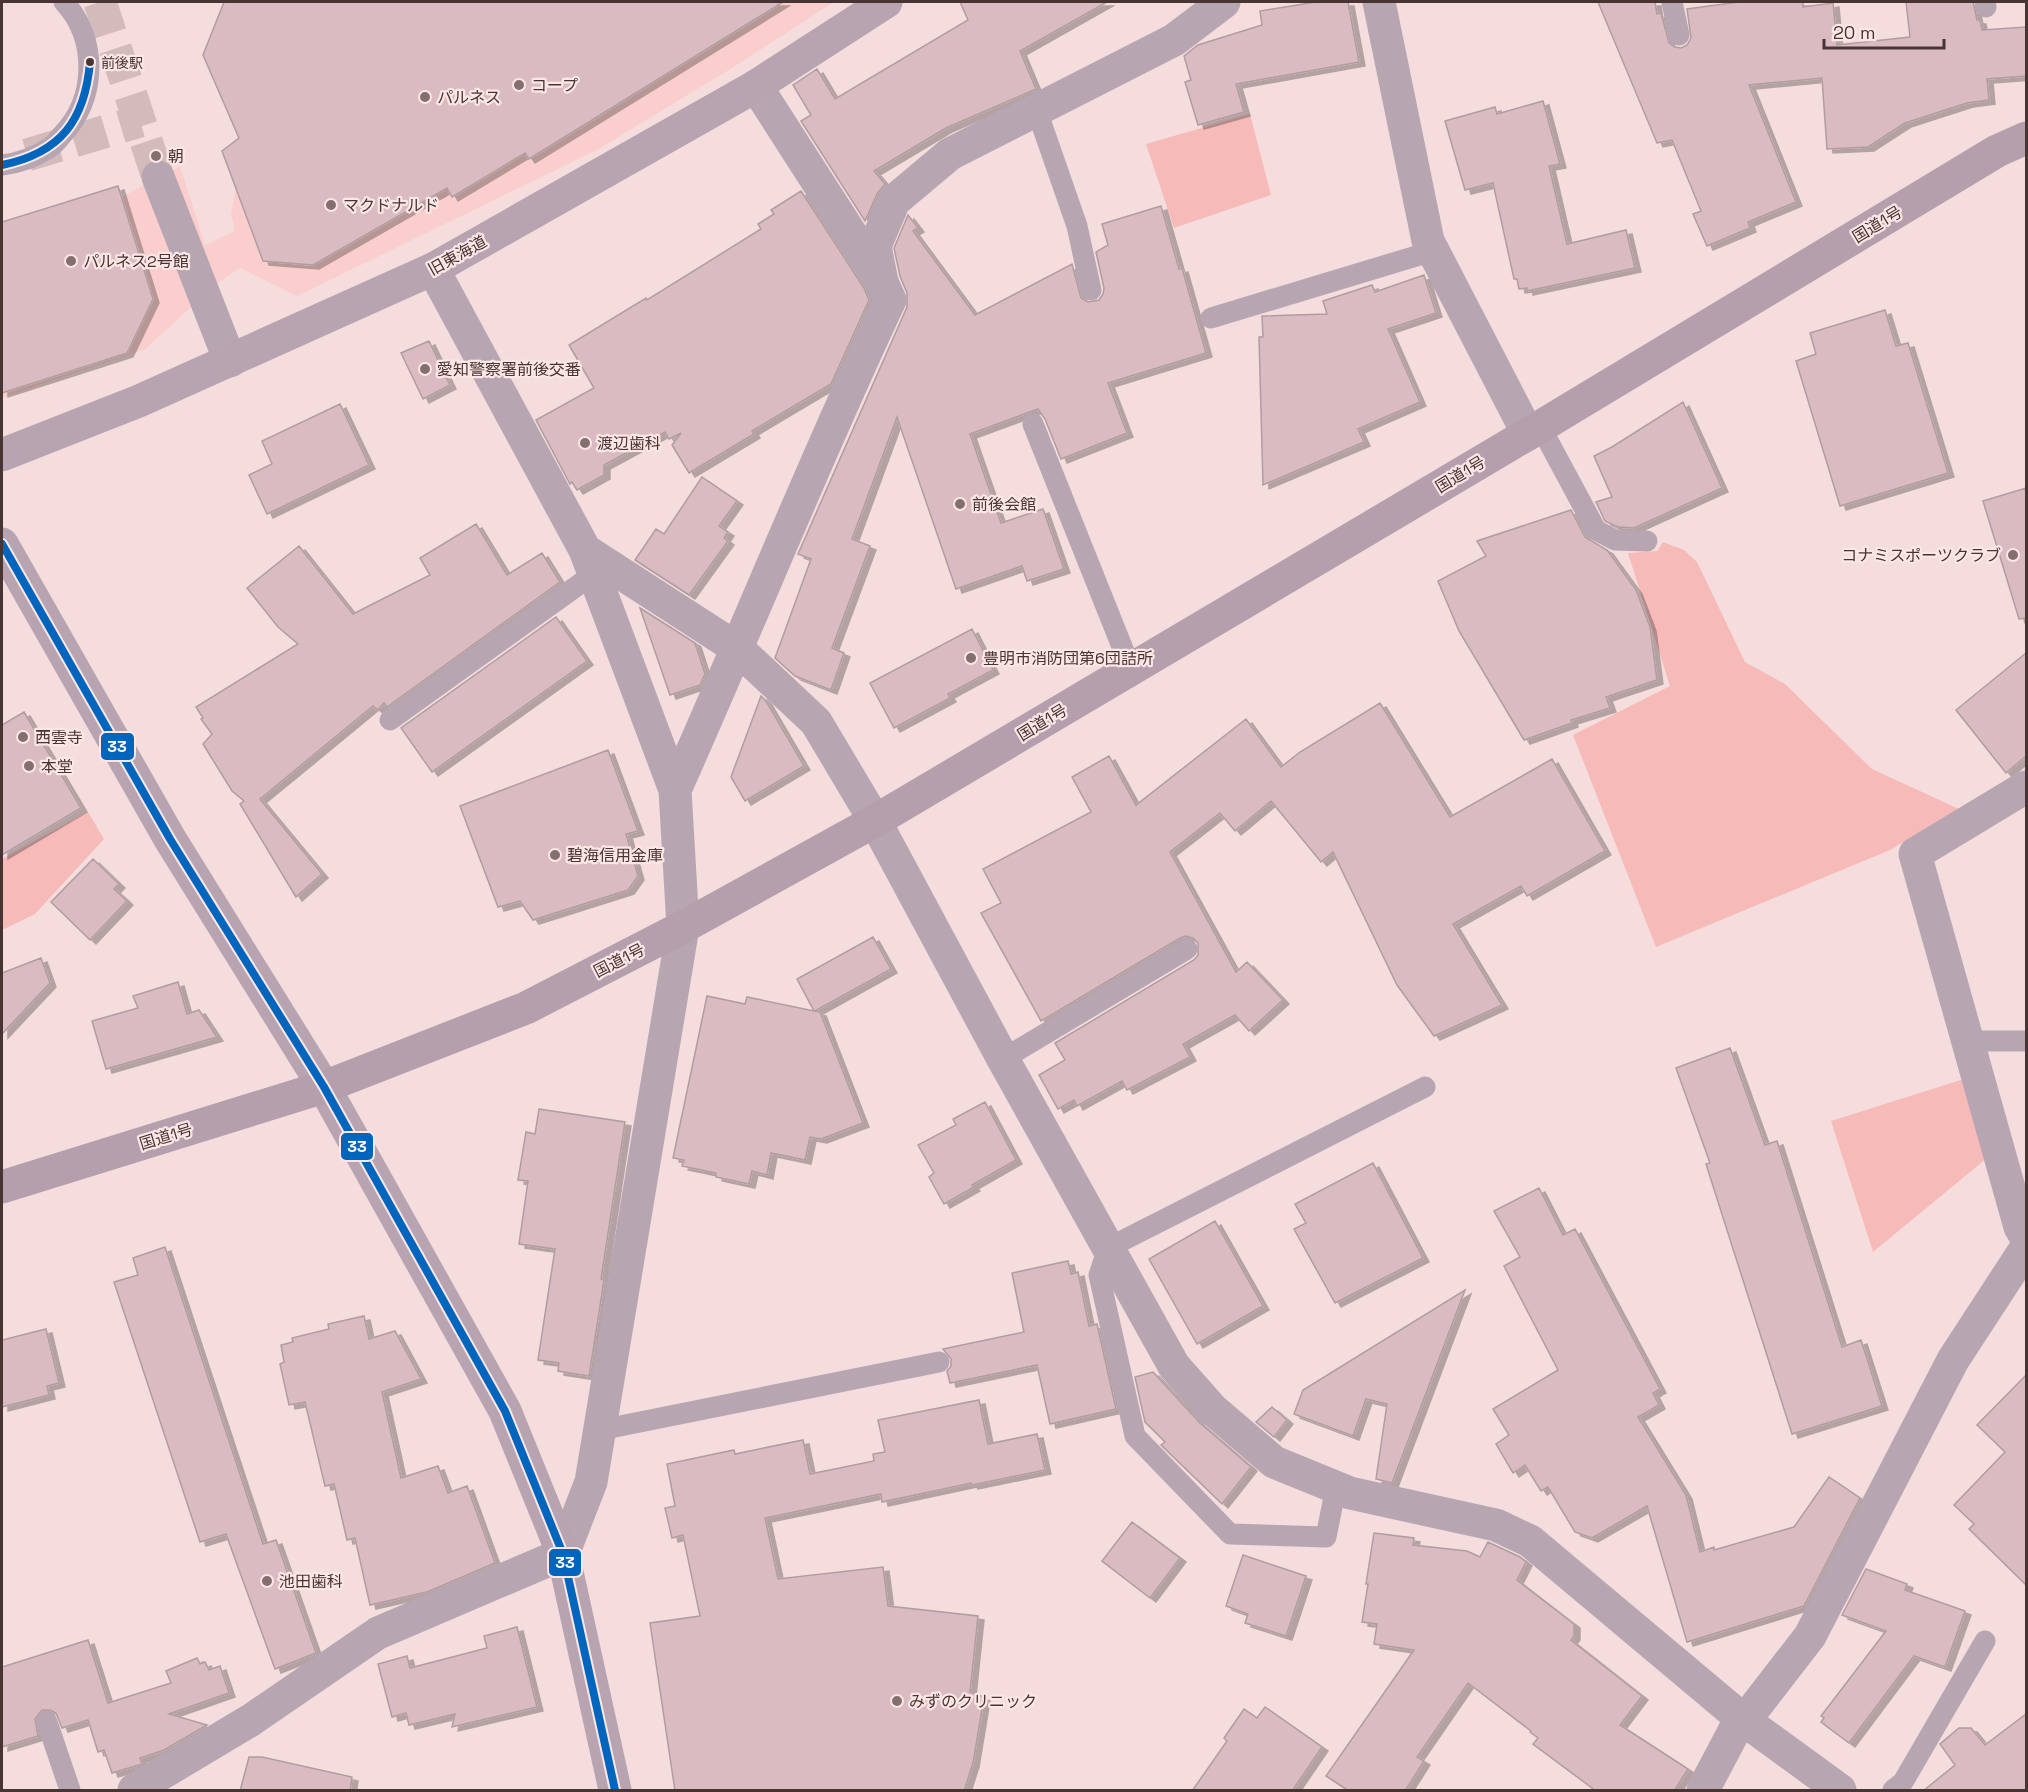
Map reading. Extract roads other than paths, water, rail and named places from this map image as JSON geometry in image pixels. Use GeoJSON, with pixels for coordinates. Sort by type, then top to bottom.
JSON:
{"type":"FeatureCollection","features":[{"type":"Feature","properties":{"kind":"highway","name":"国道1号"},"geometry":{"type":"LineString","coordinates":[[2,1186],[324,1087],[526,1008],[683,927],[874,820],[1534,430],[1997,151],[2026,138]]}},
{"type":"Feature","properties":{"kind":"street","name":"旧東海道"},"geometry":{"type":"LineString","coordinates":[[2,455],[230,361],[433,269],[756,86],[886,2]]}},
{"type":"Feature","properties":{"kind":"street"},"geometry":{"type":"LineString","coordinates":[[882,282],[875,246],[894,201],[950,154],[1173,40],[1224,2]]}},
{"type":"Feature","properties":{"kind":"street"},"geometry":{"type":"LineString","coordinates":[[1379,2],[1428,241],[1534,430]]}},
{"type":"Feature","properties":{"kind":"street"},"geometry":{"type":"LineString","coordinates":[[675,790],[738,649],[854,376],[890,300],[882,282],[756,86]]}},
{"type":"Feature","properties":{"kind":"street"},"geometry":{"type":"LineString","coordinates":[[158,177],[230,361]]}},
{"type":"Feature","properties":{"kind":"street"},"geometry":{"type":"LineString","coordinates":[[152,1785],[378,1633],[563,1554],[591,1482],[683,927],[675,790],[590,561],[433,269]]}},
{"type":"Feature","properties":{"kind":"street"},"geometry":{"type":"LineString","coordinates":[[2,544],[170,839],[324,1087],[505,1411],[563,1554],[615,1791]]}},
{"type":"Feature","properties":{"kind":"street"},"geometry":{"type":"LineString","coordinates":[[590,561],[738,649],[816,722],[874,820],[1003,1059],[1174,1366],[1212,1409],[1274,1462],[1350,1493],[1496,1525],[1530,1541],[1743,1719],[1840,1791]]}},
{"type":"Feature","properties":{"kind":"street"},"geometry":{"type":"LineString","coordinates":[[2026,787],[1915,854],[2020,1227],[2026,1237]]}},
{"type":"Feature","properties":{"kind":"street"},"geometry":{"type":"LineString","coordinates":[[1703,1791],[1743,1719],[1810,1636],[1953,1360],[2026,1248]]}},
{"type":"Feature","properties":{"kind":"lane"},"geometry":{"type":"LineString","coordinates":[[2,165],[21,162],[50,147],[73,124],[86,95],[90,62],[83,31],[64,2]]}},
{"type":"Feature","properties":{"kind":"lane"},"geometry":{"type":"LineString","coordinates":[[1672,2],[1678,35]]}},
{"type":"Feature","properties":{"kind":"lane"},"geometry":{"type":"LineString","coordinates":[[1036,111],[1077,226],[1091,291]]}},
{"type":"Feature","properties":{"kind":"lane"},"geometry":{"type":"LineString","coordinates":[[1211,318],[1433,251]]}},
{"type":"Feature","properties":{"kind":"lane"},"geometry":{"type":"LineString","coordinates":[[1033,424],[1131,669]]}},
{"type":"Feature","properties":{"kind":"lane"},"geometry":{"type":"LineString","coordinates":[[1534,430],[1596,530],[1615,540],[1647,541]]}},
{"type":"Feature","properties":{"kind":"lane"},"geometry":{"type":"LineString","coordinates":[[390,720],[590,561]]}},
{"type":"Feature","properties":{"kind":"lane"},"geometry":{"type":"LineString","coordinates":[[1003,1059],[1187,949]]}},
{"type":"Feature","properties":{"kind":"lane"},"geometry":{"type":"LineString","coordinates":[[1968,1041],[2026,1041]]}},
{"type":"Feature","properties":{"kind":"lane"},"geometry":{"type":"LineString","coordinates":[[1336,1487],[1326,1537],[1230,1534],[1135,1436],[1099,1275],[1108,1248],[1425,1087]]}},
{"type":"Feature","properties":{"kind":"lane"},"geometry":{"type":"LineString","coordinates":[[600,1430],[939,1362]]}},
{"type":"Feature","properties":{"kind":"lane"},"geometry":{"type":"LineString","coordinates":[[1893,1791],[1903,1782],[1986,1641]]}},
{"type":"Feature","properties":{"kind":"lane"},"geometry":{"type":"LineString","coordinates":[[47,1722],[70,1791]]}},
{"type":"Feature","properties":{"kind":"tunnel"},"geometry":{"type":"LineString","coordinates":[[100,2],[158,177]]}},
{"type":"Feature","properties":{"kind":"tunnel"},"geometry":{"type":"LineString","coordinates":[[27,155],[140,121]]}},
{"type":"Feature","properties":{"kind":"place","name":"前後駅"},"geometry":{"type":"Point","coordinates":[90,62]}},
{"type":"Feature","properties":{"kind":"place","name":"コープ"},"geometry":{"type":"Point","coordinates":[519,85]}},
{"type":"Feature","properties":{"kind":"place","name":"パルネス"},"geometry":{"type":"Point","coordinates":[425,97]}},
{"type":"Feature","properties":{"kind":"place","name":"朝"},"geometry":{"type":"Point","coordinates":[156,156]}},
{"type":"Feature","properties":{"kind":"place","name":"マクドナルド"},"geometry":{"type":"Point","coordinates":[331,205]}},
{"type":"Feature","properties":{"kind":"place","name":"パルネス2号館"},"geometry":{"type":"Point","coordinates":[71,261]}},
{"type":"Feature","properties":{"kind":"place","name":"愛知警察署前後交番"},"geometry":{"type":"Point","coordinates":[425,369]}},
{"type":"Feature","properties":{"kind":"place","name":"渡辺歯科"},"geometry":{"type":"Point","coordinates":[585,443]}},
{"type":"Feature","properties":{"kind":"place","name":"前後会館"},"geometry":{"type":"Point","coordinates":[960,504]}},
{"type":"Feature","properties":{"kind":"place","name":"コナミスポーツクラブ"},"geometry":{"type":"Point","coordinates":[2013,555]}},
{"type":"Feature","properties":{"kind":"place","name":"豊明市消防団第6団詰所"},"geometry":{"type":"Point","coordinates":[971,658]}},
{"type":"Feature","properties":{"kind":"place","name":"西雲寺"},"geometry":{"type":"Point","coordinates":[23,737]}},
{"type":"Feature","properties":{"kind":"place","name":"本堂"},"geometry":{"type":"Point","coordinates":[29,766]}},
{"type":"Feature","properties":{"kind":"place","name":"碧海信用金庫"},"geometry":{"type":"Point","coordinates":[555,855]}},
{"type":"Feature","properties":{"kind":"place","name":"池田歯科"},"geometry":{"type":"Point","coordinates":[267,1581]}},
{"type":"Feature","properties":{"kind":"place","name":"みずのクリニック"},"geometry":{"type":"Point","coordinates":[897,1701]}}]}
